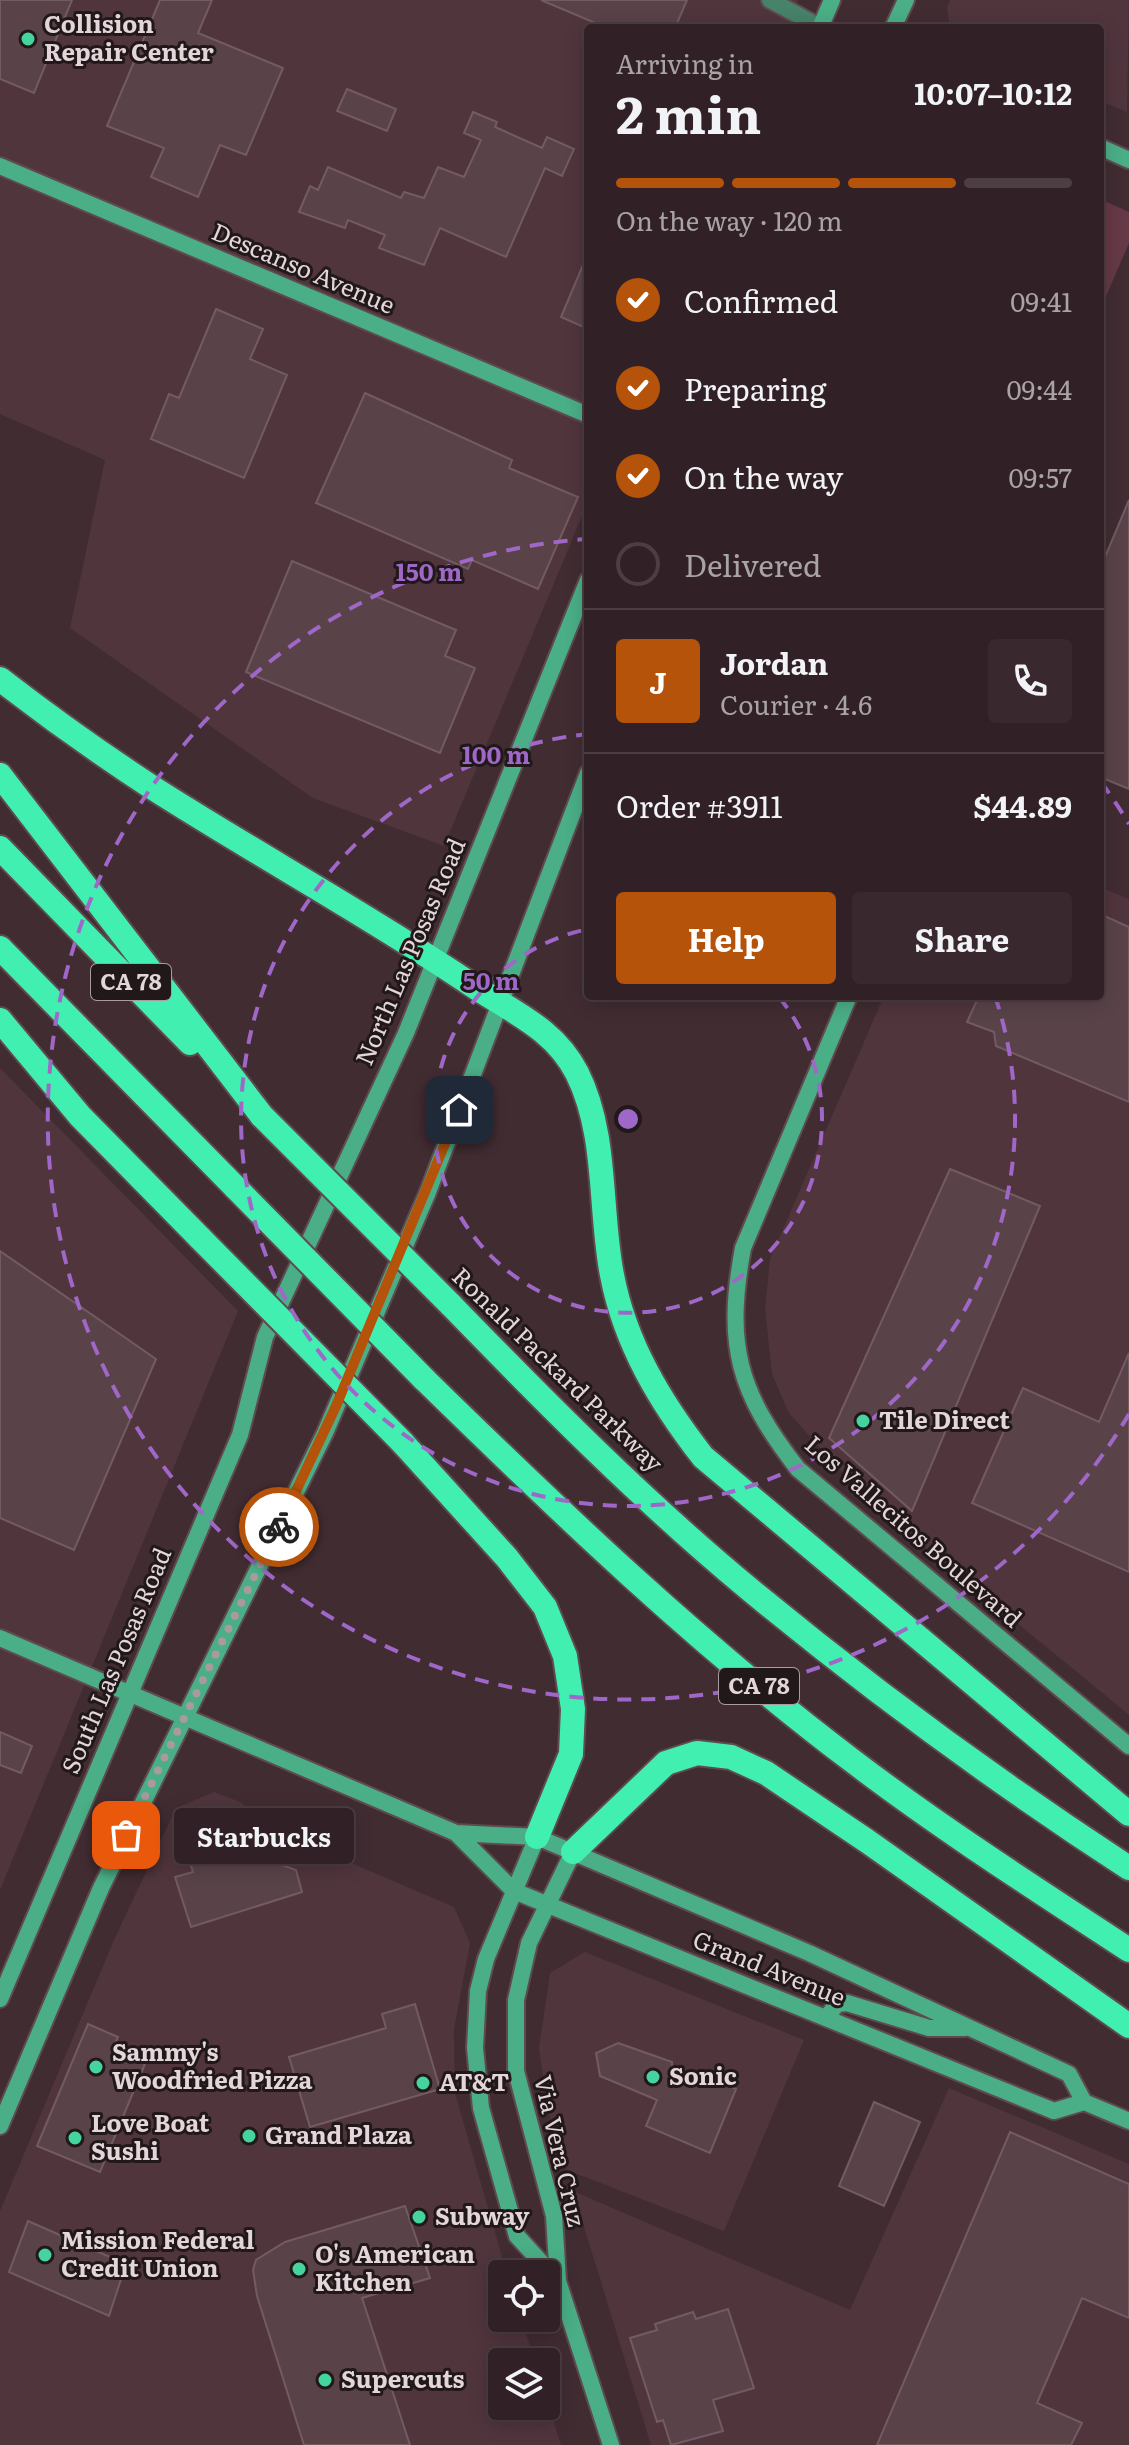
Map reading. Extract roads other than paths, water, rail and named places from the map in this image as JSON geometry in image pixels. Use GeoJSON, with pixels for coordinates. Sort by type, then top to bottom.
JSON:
{"type":"FeatureCollection","features":[{"type":"Feature","properties":{"kind":"highway"},"geometry":{"type":"LineString","coordinates":[[0,679],[152,787],[535,1023],[557,1042],[577,1074],[591,1111],[612,1276],[628,1331],[666,1410],[703,1457],[1129,1814]]}},
{"type":"Feature","properties":{"kind":"highway"},"geometry":{"type":"LineString","coordinates":[[0,775],[262,1116]]}},
{"type":"Feature","properties":{"kind":"highway","name":"Ronald Packard Parkway"},"geometry":{"type":"LineString","coordinates":[[0,848],[542,1399],[747,1588],[1014,1793],[1129,1868]]}},
{"type":"Feature","properties":{"kind":"highway","name":"CA 78"},"geometry":{"type":"LineString","coordinates":[[0,948],[424,1379],[592,1543],[734,1667],[854,1762],[1129,1950]]}},
{"type":"Feature","properties":{"kind":"highway"},"geometry":{"type":"LineString","coordinates":[[0,1020],[80,1116],[402,1442],[507,1558],[545,1607],[565,1656],[573,1709],[571,1754],[537,1837]]}},
{"type":"Feature","properties":{"kind":"highway"},"geometry":{"type":"LineString","coordinates":[[573,1852],[609,1814],[666,1763],[697,1753],[731,1757],[766,1773],[854,1832],[1129,2026]]}},
{"type":"Feature","properties":{"kind":"main road"},"geometry":{"type":"LineString","coordinates":[[823,24],[832,0]]}},
{"type":"Feature","properties":{"kind":"main road"},"geometry":{"type":"LineString","coordinates":[[895,24],[906,0]]}},
{"type":"Feature","properties":{"kind":"main road"},"geometry":{"type":"LineString","coordinates":[[1104,149],[1129,160]]}},
{"type":"Feature","properties":{"kind":"main road","name":"Descanso Avenue"},"geometry":{"type":"LineString","coordinates":[[0,166],[584,413]]}},
{"type":"Feature","properties":{"kind":"main road","name":"North Las Posas Road"},"geometry":{"type":"LineString","coordinates":[[265,1337],[436,961],[584,590]]}},
{"type":"Feature","properties":{"kind":"main road"},"geometry":{"type":"LineString","coordinates":[[0,2126],[101,1888],[325,1433],[428,1192],[584,784]]}},
{"type":"Feature","properties":{"kind":"main road","name":"Los Vallecitos Boulevard"},"geometry":{"type":"LineString","coordinates":[[847,1000],[743,1248],[735,1291],[735,1331],[746,1390],[770,1432],[798,1469],[1129,1746]]}},
{"type":"Feature","properties":{"kind":"main road","name":"South Las Posas Road"},"geometry":{"type":"LineString","coordinates":[[0,1999],[240,1435],[265,1337]]}},
{"type":"Feature","properties":{"kind":"main road","name":"Grand Avenue"},"geometry":{"type":"LineString","coordinates":[[0,1638],[456,1833],[537,1837],[809,1953],[1069,2074],[1084,2102],[1054,2111],[514,1891],[456,1833]]}},
{"type":"Feature","properties":{"kind":"main road","name":"Via Vera Cruz"},"geometry":{"type":"LineString","coordinates":[[537,1837],[486,1959],[478,1991],[475,2048],[481,2108],[517,2236],[539,2260]]}},
{"type":"Feature","properties":{"kind":"main road","name":"Via Vera Cruz"},"geometry":{"type":"LineString","coordinates":[[557,2260],[554,2216],[516,2071],[516,2000],[529,1943],[573,1852]]}},
{"type":"Feature","properties":{"kind":"main road"},"geometry":{"type":"LineString","coordinates":[[826,2018],[837,2004],[847,2003],[929,2028],[972,2028]]}},
{"type":"Feature","properties":{"kind":"main road"},"geometry":{"type":"LineString","coordinates":[[1084,2102],[1129,2121]]}},
{"type":"Feature","properties":{"kind":"main road","name":"Via Vera Cruz"},"geometry":{"type":"LineString","coordinates":[[560,2287],[611,2445]]}},
{"type":"Feature","properties":{"kind":"street"},"geometry":{"type":"LineString","coordinates":[[770,0],[814,24]]}},
{"type":"Feature","properties":{"kind":"place","name":"Collision Repair Center"},"geometry":{"type":"Point","coordinates":[28,39]}},
{"type":"Feature","properties":{"kind":"place","name":"Tile Direct"},"geometry":{"type":"Point","coordinates":[863,1421]}},
{"type":"Feature","properties":{"kind":"place","name":"Starbucks"},"geometry":{"type":"Point","coordinates":[126,1835]}},
{"type":"Feature","properties":{"kind":"place","name":"Sammy's Woodfried Pizza"},"geometry":{"type":"Point","coordinates":[96,2067]}},
{"type":"Feature","properties":{"kind":"place","name":"Sonic"},"geometry":{"type":"Point","coordinates":[653,2077]}},
{"type":"Feature","properties":{"kind":"place","name":"AT&T"},"geometry":{"type":"Point","coordinates":[423,2083]}},
{"type":"Feature","properties":{"kind":"place","name":"Grand Plaza"},"geometry":{"type":"Point","coordinates":[249,2136]}},
{"type":"Feature","properties":{"kind":"place","name":"Love Boat Sushi"},"geometry":{"type":"Point","coordinates":[75,2138]}},
{"type":"Feature","properties":{"kind":"place","name":"Subway"},"geometry":{"type":"Point","coordinates":[419,2217]}},
{"type":"Feature","properties":{"kind":"place","name":"Mission Federal Credit Union"},"geometry":{"type":"Point","coordinates":[45,2255]}},
{"type":"Feature","properties":{"kind":"place","name":"O's American Kitchen"},"geometry":{"type":"Point","coordinates":[299,2269]}},
{"type":"Feature","properties":{"kind":"place","name":"Supercuts"},"geometry":{"type":"Point","coordinates":[325,2380]}}]}
